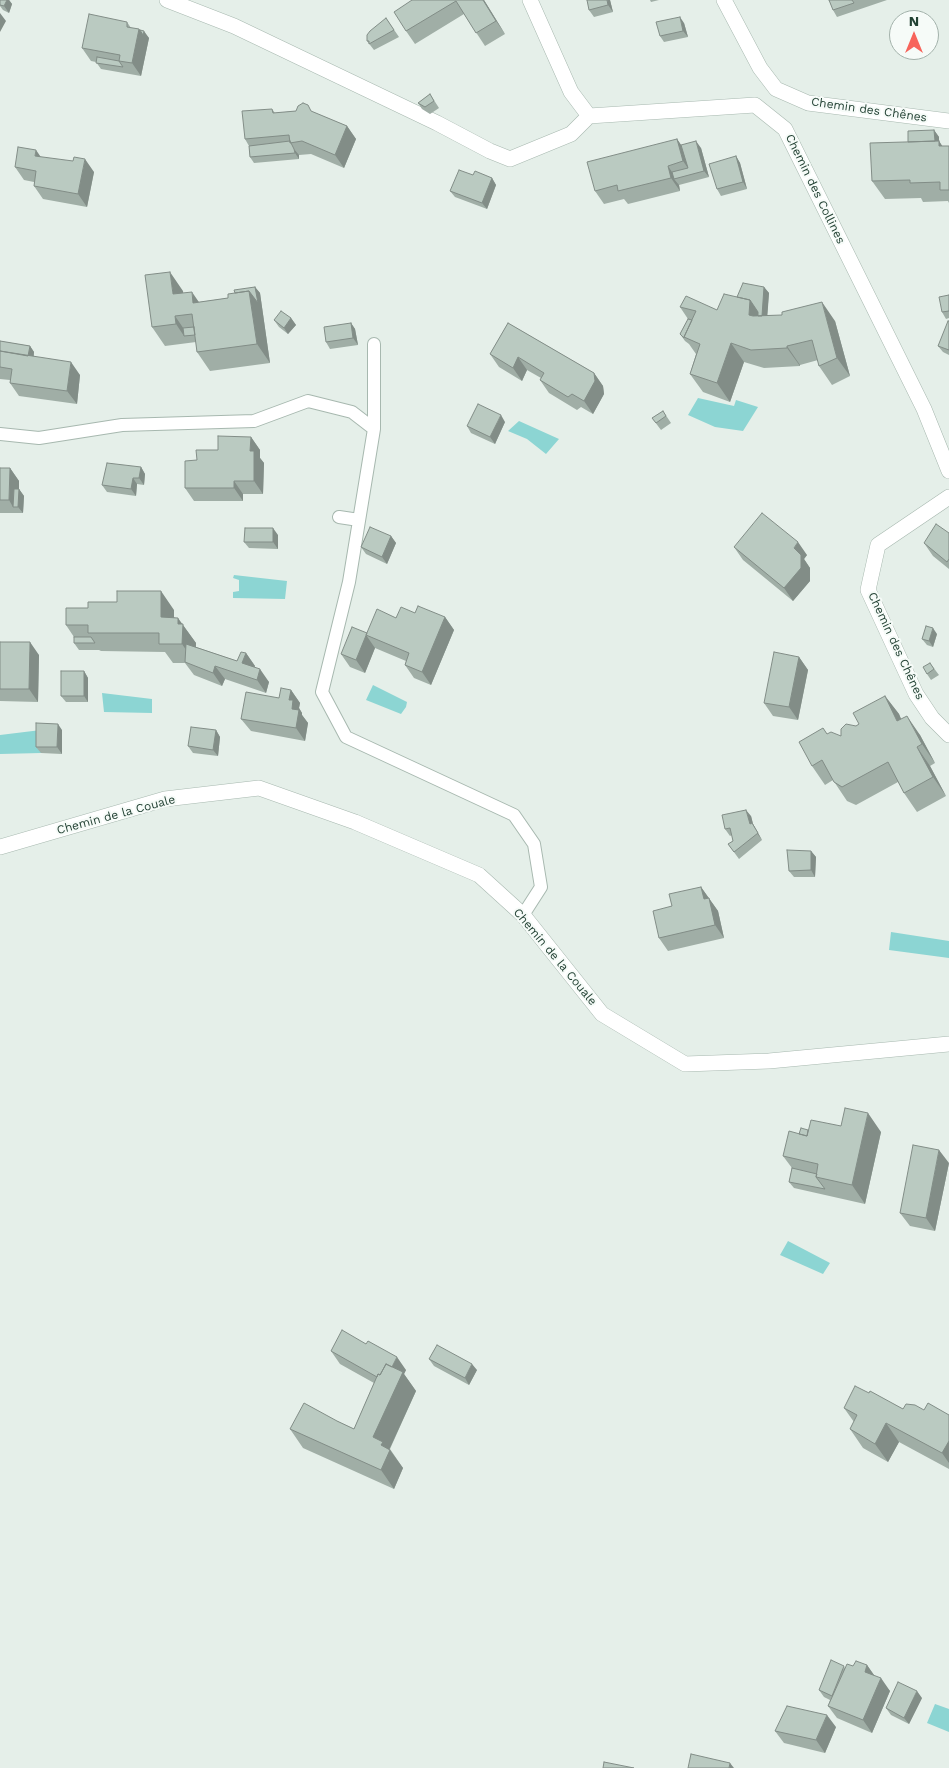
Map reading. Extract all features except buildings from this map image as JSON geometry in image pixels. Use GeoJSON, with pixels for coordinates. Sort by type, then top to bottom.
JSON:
{"type":"FeatureCollection","features":[{"type":"Feature","properties":{"kind":"street"},"geometry":{"type":"LineString","coordinates":[[167,0],[234,26],[437,122],[490,151],[510,159],[571,134],[589,116],[572,92],[530,0]]}},
{"type":"Feature","properties":{"kind":"street","name":"Chemin des Chênes"},"geometry":{"type":"LineString","coordinates":[[724,0],[760,68],[776,89],[808,103],[949,121]]}},
{"type":"Feature","properties":{"kind":"street","name":"Chemin des Collines"},"geometry":{"type":"LineString","coordinates":[[589,116],[755,105],[785,129],[924,409],[949,471]]}},
{"type":"Feature","properties":{"kind":"street","name":"Chemin des Chênes"},"geometry":{"type":"LineString","coordinates":[[949,497],[878,545],[868,590],[916,694],[932,718],[949,735]]}},
{"type":"Feature","properties":{"kind":"street","name":"Chemin de la Couale"},"geometry":{"type":"LineString","coordinates":[[0,848],[165,799],[259,788],[356,822],[479,875],[523,915],[602,1014],[685,1064],[769,1061],[949,1044]]}},
{"type":"Feature","properties":{"kind":"lane"},"geometry":{"type":"LineString","coordinates":[[374,344],[374,429],[349,582],[322,692],[346,737],[514,815],[534,844],[541,887],[523,915]]}},
{"type":"Feature","properties":{"kind":"lane"},"geometry":{"type":"LineString","coordinates":[[0,434],[39,438],[122,425],[254,421],[308,401],[352,412],[374,429]]}},
{"type":"Feature","properties":{"kind":"lane"},"geometry":{"type":"LineString","coordinates":[[339,517],[359,520]]}},
{"type":"Feature","properties":{"kind":"water"},"geometry":{"type":"Polygon","coordinates":[[[698,398],[734,406],[736,400],[758,407],[743,431],[715,427],[688,415],[698,398]]]}},
{"type":"Feature","properties":{"kind":"water"},"geometry":{"type":"Polygon","coordinates":[[[519,421],[559,439],[546,454],[527,439],[508,431],[519,421]]]}},
{"type":"Feature","properties":{"kind":"water"},"geometry":{"type":"Polygon","coordinates":[[[234,575],[287,581],[285,599],[233,598],[233,592],[239,591],[239,580],[233,578],[234,575]]]}},
{"type":"Feature","properties":{"kind":"water"},"geometry":{"type":"Polygon","coordinates":[[[373,685],[407,702],[401,714],[366,700],[373,685]]]}},
{"type":"Feature","properties":{"kind":"water"},"geometry":{"type":"Polygon","coordinates":[[[102,693],[152,699],[152,713],[104,712],[102,693]]]}},
{"type":"Feature","properties":{"kind":"water"},"geometry":{"type":"Polygon","coordinates":[[[41,730],[41,753],[0,754],[0,735],[41,730]]]}},
{"type":"Feature","properties":{"kind":"water"},"geometry":{"type":"Polygon","coordinates":[[[891,932],[949,941],[949,958],[889,950],[891,932]]]}},
{"type":"Feature","properties":{"kind":"water"},"geometry":{"type":"Polygon","coordinates":[[[788,1241],[830,1263],[823,1274],[780,1255],[788,1241]]]}},
{"type":"Feature","properties":{"kind":"water"},"geometry":{"type":"Polygon","coordinates":[[[935,1704],[949,1709],[949,1732],[927,1723],[935,1704]]]}}]}
